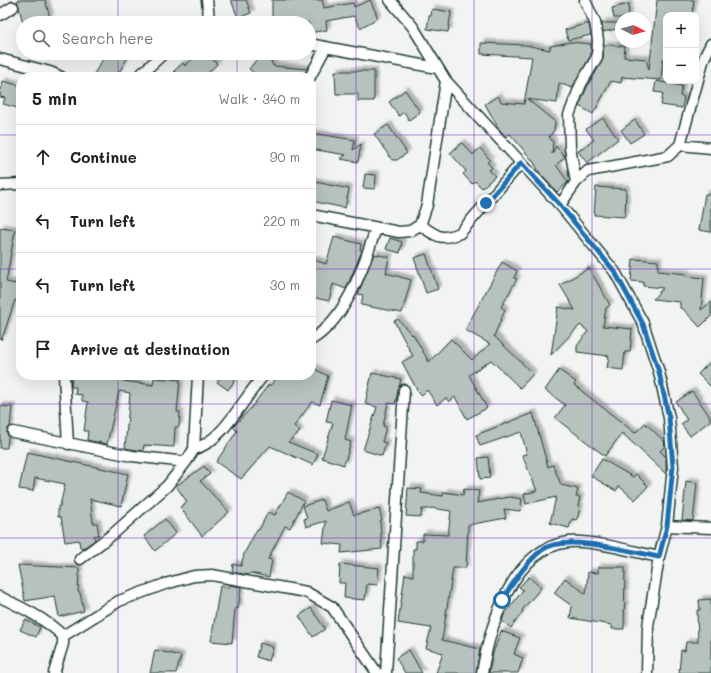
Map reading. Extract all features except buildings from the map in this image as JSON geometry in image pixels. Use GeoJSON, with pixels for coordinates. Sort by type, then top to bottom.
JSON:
{"type":"FeatureCollection","features":[{"type":"Feature","properties":{"kind":"street"},"geometry":{"type":"LineString","coordinates":[[207,0],[208,16]]}},
{"type":"Feature","properties":{"kind":"street"},"geometry":{"type":"LineString","coordinates":[[390,0],[413,27],[446,81],[560,205],[615,272],[643,324],[659,372],[669,418],[673,467],[667,526],[659,557],[648,626],[647,673]]}},
{"type":"Feature","properties":{"kind":"street"},"geometry":{"type":"LineString","coordinates":[[576,182],[570,148],[569,115],[581,84],[597,57],[598,40],[595,22],[585,1]]}},
{"type":"Feature","properties":{"kind":"street"},"geometry":{"type":"LineString","coordinates":[[0,15],[13,7]]}},
{"type":"Feature","properties":{"kind":"street"},"geometry":{"type":"LineString","coordinates":[[560,205],[576,182],[588,171],[668,156],[680,145],[704,58],[711,44]]}},
{"type":"Feature","properties":{"kind":"street"},"geometry":{"type":"LineString","coordinates":[[316,46],[437,68]]}},
{"type":"Feature","properties":{"kind":"street"},"geometry":{"type":"LineString","coordinates":[[313,72],[326,48]]}},
{"type":"Feature","properties":{"kind":"street"},"geometry":{"type":"LineString","coordinates":[[0,59],[50,72]]}},
{"type":"Feature","properties":{"kind":"street"},"geometry":{"type":"LineString","coordinates":[[143,72],[156,60]]}},
{"type":"Feature","properties":{"kind":"street"},"geometry":{"type":"LineString","coordinates":[[316,216],[399,232],[410,231],[420,225],[427,205],[446,81]]}},
{"type":"Feature","properties":{"kind":"street"},"geometry":{"type":"LineString","coordinates":[[680,145],[711,148]]}},
{"type":"Feature","properties":{"kind":"street"},"geometry":{"type":"LineString","coordinates":[[420,225],[436,235],[447,238],[460,233],[521,163]]}},
{"type":"Feature","properties":{"kind":"street"},"geometry":{"type":"LineString","coordinates":[[0,185],[16,184]]}},
{"type":"Feature","properties":{"kind":"street"},"geometry":{"type":"LineString","coordinates":[[316,337],[342,308],[361,274],[376,228]]}},
{"type":"Feature","properties":{"kind":"street"},"geometry":{"type":"LineString","coordinates":[[64,380],[68,444]]}},
{"type":"Feature","properties":{"kind":"street"},"geometry":{"type":"LineString","coordinates":[[80,559],[113,534],[167,486],[186,462],[194,449],[198,380]]}},
{"type":"Feature","properties":{"kind":"street"},"geometry":{"type":"LineString","coordinates":[[194,449],[209,443],[233,416],[260,380]]}},
{"type":"Feature","properties":{"kind":"street"},"geometry":{"type":"LineString","coordinates":[[386,673],[404,390]]}},
{"type":"Feature","properties":{"kind":"street"},"geometry":{"type":"LineString","coordinates":[[13,432],[132,456],[186,462]]}},
{"type":"Feature","properties":{"kind":"street"},"geometry":{"type":"LineString","coordinates":[[667,526],[711,528]]}},
{"type":"Feature","properties":{"kind":"street"},"geometry":{"type":"LineString","coordinates":[[482,673],[491,627],[502,600],[521,571],[544,549],[569,542],[601,545],[659,557]]}},
{"type":"Feature","properties":{"kind":"street"},"geometry":{"type":"LineString","coordinates":[[63,636],[119,600],[194,576],[212,575],[306,592],[332,607],[377,673]]}},
{"type":"Feature","properties":{"kind":"street"},"geometry":{"type":"LineString","coordinates":[[0,597],[22,607],[58,630],[63,636],[63,644],[54,673]]}},
{"type":"Feature","properties":{"kind":"route"},"geometry":{"type":"LineString","coordinates":[[486,203],[521,163],[560,205],[615,272],[643,324],[659,372],[669,418],[673,467],[667,526],[659,557],[601,545],[569,542],[544,549],[521,571],[502,600]]}}]}
